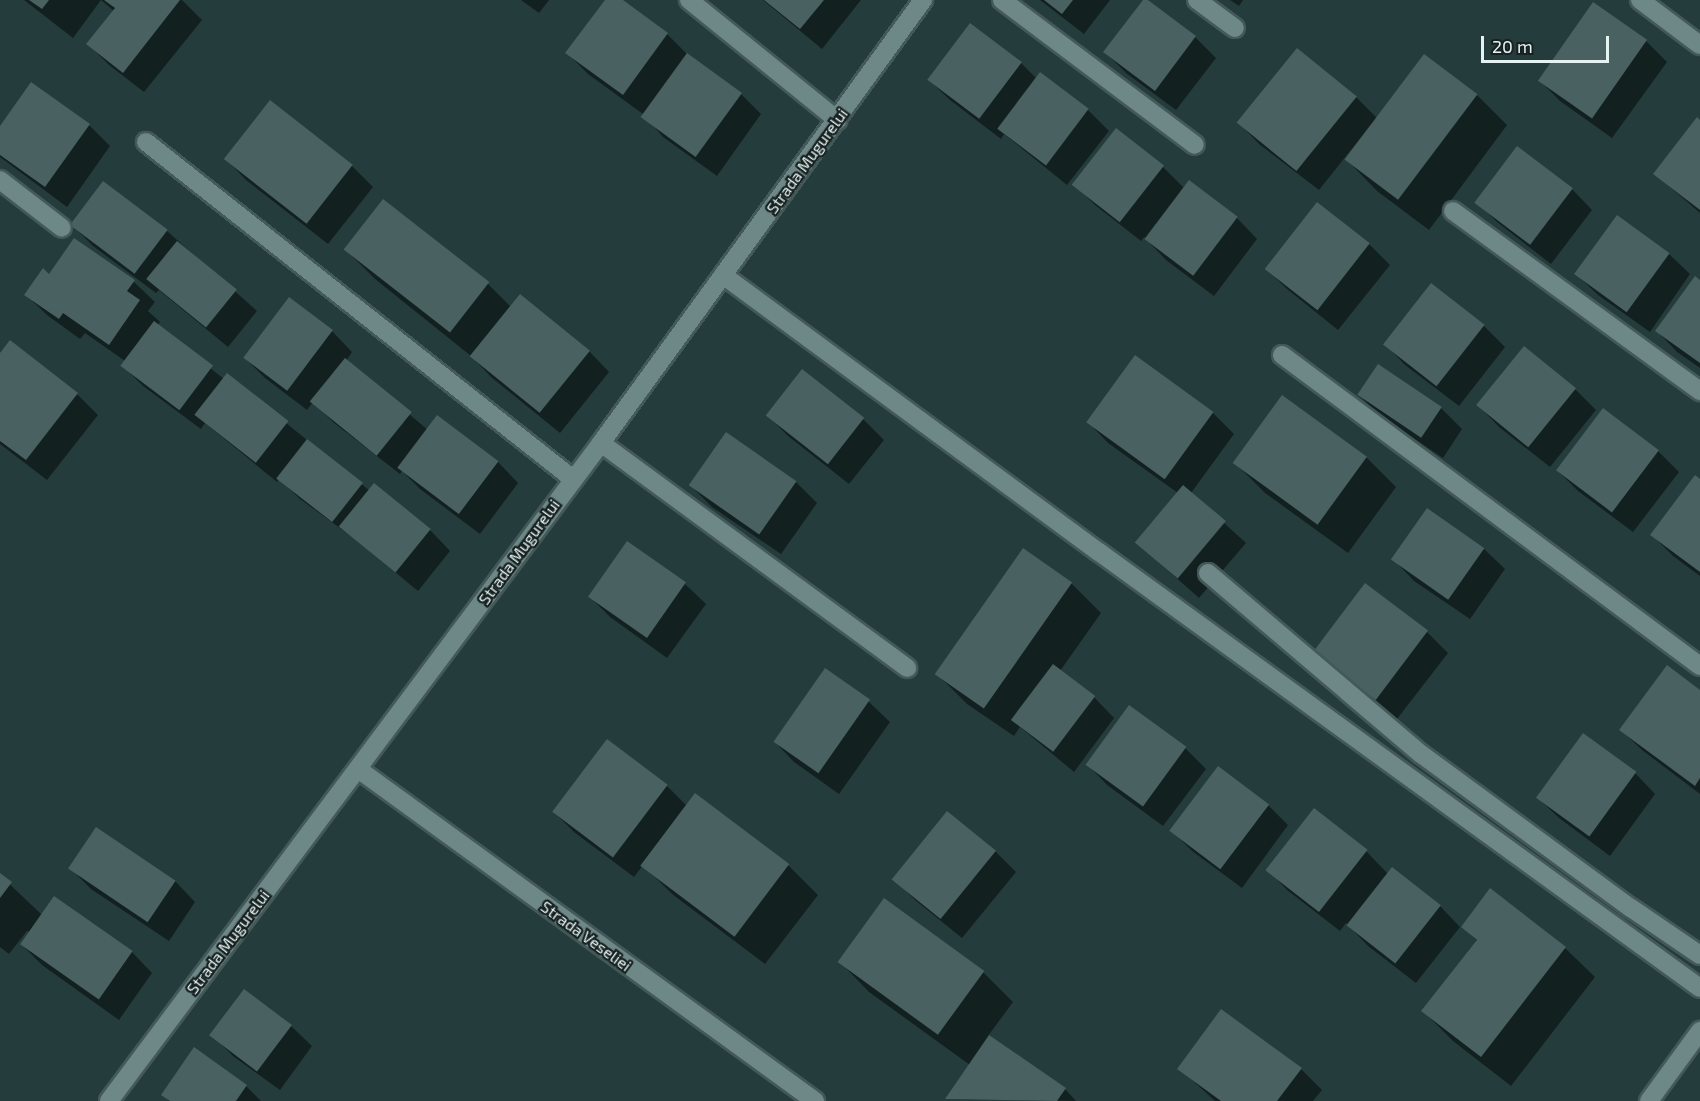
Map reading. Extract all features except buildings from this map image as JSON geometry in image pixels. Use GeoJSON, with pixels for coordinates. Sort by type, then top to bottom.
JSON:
{"type":"FeatureCollection","features":[{"type":"Feature","properties":{"kind":"street"},"geometry":{"type":"LineString","coordinates":[[689,0],[837,120]]}},
{"type":"Feature","properties":{"kind":"street","name":"Strada Mugurelui"},"geometry":{"type":"LineString","coordinates":[[109,1101],[601,442],[923,0]]}},
{"type":"Feature","properties":{"kind":"street"},"geometry":{"type":"LineString","coordinates":[[1002,0],[1195,145]]}},
{"type":"Feature","properties":{"kind":"street"},"geometry":{"type":"LineString","coordinates":[[1197,0],[1235,28]]}},
{"type":"Feature","properties":{"kind":"street"},"geometry":{"type":"LineString","coordinates":[[1640,0],[1700,45]]}},
{"type":"Feature","properties":{"kind":"street"},"geometry":{"type":"LineString","coordinates":[[146,142],[573,479]]}},
{"type":"Feature","properties":{"kind":"street"},"geometry":{"type":"LineString","coordinates":[[0,180],[62,228]]}},
{"type":"Feature","properties":{"kind":"street"},"geometry":{"type":"LineString","coordinates":[[1453,211],[1700,391]]}},
{"type":"Feature","properties":{"kind":"street"},"geometry":{"type":"LineString","coordinates":[[723,275],[1089,545],[1700,988]]}},
{"type":"Feature","properties":{"kind":"street"},"geometry":{"type":"LineString","coordinates":[[1282,355],[1700,666]]}},
{"type":"Feature","properties":{"kind":"street"},"geometry":{"type":"LineString","coordinates":[[601,442],[907,668]]}},
{"type":"Feature","properties":{"kind":"street"},"geometry":{"type":"LineString","coordinates":[[1208,573],[1421,754],[1631,908],[1700,955]]}},
{"type":"Feature","properties":{"kind":"street","name":"Strada Veseliei"},"geometry":{"type":"LineString","coordinates":[[358,769],[815,1101]]}},
{"type":"Feature","properties":{"kind":"street"},"geometry":{"type":"LineString","coordinates":[[1649,1101],[1700,1031]]}}]}
